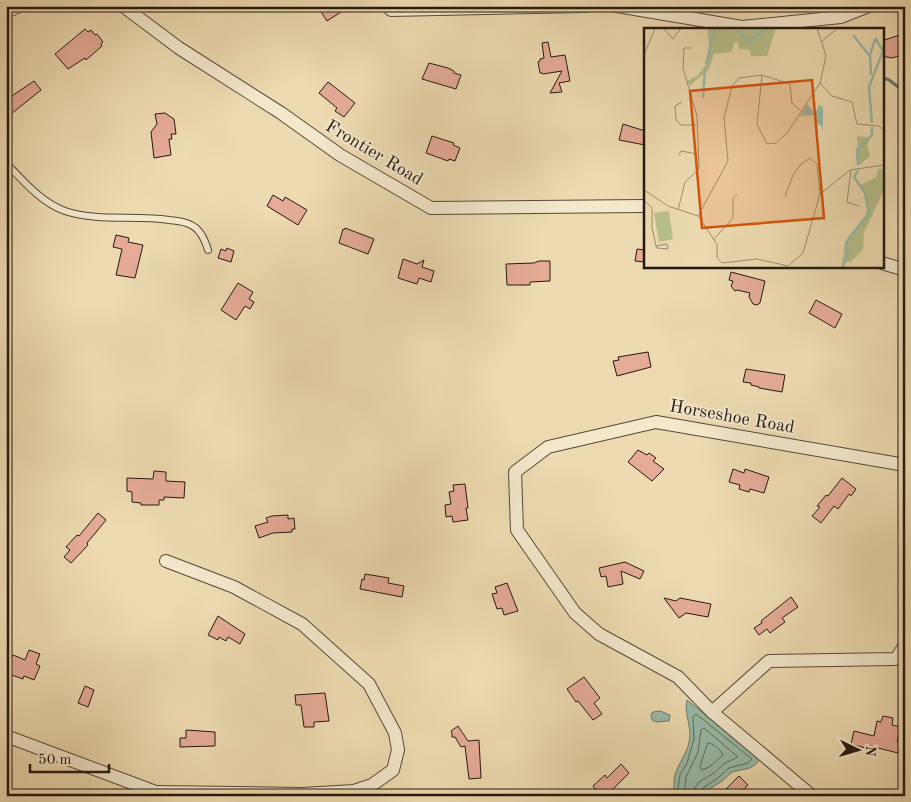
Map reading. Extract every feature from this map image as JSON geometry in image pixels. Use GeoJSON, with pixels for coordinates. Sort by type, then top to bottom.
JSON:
{"type":"FeatureCollection","features":[{"type":"Feature","properties":{"kind":"street"},"geometry":{"type":"LineString","coordinates":[[6,12],[19,6]]}},
{"type":"Feature","properties":{"kind":"street","name":"Frontier Road"},"geometry":{"type":"LineString","coordinates":[[123,6],[179,48],[280,113],[340,155],[431,208],[644,206]]}},
{"type":"Feature","properties":{"kind":"street"},"geometry":{"type":"LineString","coordinates":[[388,6],[391,10],[587,6]]}},
{"type":"Feature","properties":{"kind":"street"},"geometry":{"type":"LineString","coordinates":[[618,6],[683,12],[742,27],[841,17],[869,6]]}},
{"type":"Feature","properties":{"kind":"street"},"geometry":{"type":"LineString","coordinates":[[884,264],[905,270]]}},
{"type":"Feature","properties":{"kind":"street","name":"Horseshoe Road"},"geometry":{"type":"LineString","coordinates":[[812,796],[712,712],[678,677],[599,634],[575,613],[517,530],[515,472],[548,447],[656,422],[905,465]]}},
{"type":"Feature","properties":{"kind":"street"},"geometry":{"type":"LineString","coordinates":[[6,736],[157,794],[302,794],[354,791],[372,786],[393,770],[398,750],[395,733],[369,684],[302,624],[234,587],[166,561]]}},
{"type":"Feature","properties":{"kind":"street"},"geometry":{"type":"LineString","coordinates":[[712,712],[769,661],[896,659],[905,645]]}},
{"type":"Feature","properties":{"kind":"lane"},"geometry":{"type":"LineString","coordinates":[[6,163],[51,206],[67,212],[95,216],[158,218],[192,225],[206,241],[208,250]]}},
{"type":"Feature","properties":{"kind":"water"},"geometry":{"type":"Polygon","coordinates":[[[687,700],[760,759],[750,768],[732,772],[721,782],[706,791],[706,796],[677,796],[673,794],[675,775],[686,752],[690,735],[686,708],[687,700]]]}},
{"type":"Feature","properties":{"kind":"water"},"geometry":{"type":"Polygon","coordinates":[[[660,711],[670,715],[669,721],[656,722],[652,720],[651,714],[660,711]]]}},
{"type":"Feature","properties":{"kind":"building"},"geometry":{"type":"Polygon","coordinates":[[[317,6],[337,6],[341,12],[327,21],[317,6]]]}},
{"type":"Feature","properties":{"kind":"building"},"geometry":{"type":"Polygon","coordinates":[[[85,29],[88,32],[91,30],[95,35],[97,34],[103,42],[102,46],[86,60],[85,58],[68,69],[55,54],[85,29]]]}},
{"type":"Feature","properties":{"kind":"building"},"geometry":{"type":"Polygon","coordinates":[[[905,33],[905,54],[892,58],[884,56],[884,40],[905,33]]]}},
{"type":"Feature","properties":{"kind":"building"},"geometry":{"type":"Polygon","coordinates":[[[548,42],[551,57],[565,55],[570,81],[559,83],[562,92],[550,93],[562,71],[540,73],[538,62],[544,58],[542,43],[548,42]]]}},
{"type":"Feature","properties":{"kind":"building"},"geometry":{"type":"Polygon","coordinates":[[[429,63],[448,68],[454,71],[454,73],[461,75],[456,89],[422,79],[429,63]]]}},
{"type":"Feature","properties":{"kind":"building"},"geometry":{"type":"Polygon","coordinates":[[[34,81],[41,90],[6,118],[6,100],[34,81]]]}},
{"type":"Feature","properties":{"kind":"building"},"geometry":{"type":"Polygon","coordinates":[[[328,82],[355,103],[344,117],[335,111],[337,108],[319,93],[328,82]]]}},
{"type":"Feature","properties":{"kind":"building"},"geometry":{"type":"Polygon","coordinates":[[[165,113],[174,119],[176,134],[171,134],[172,139],[169,139],[171,155],[154,158],[151,132],[157,124],[155,114],[165,113]]]}},
{"type":"Feature","properties":{"kind":"building"},"geometry":{"type":"Polygon","coordinates":[[[623,124],[644,131],[644,145],[619,140],[623,124]]]}},
{"type":"Feature","properties":{"kind":"building"},"geometry":{"type":"Polygon","coordinates":[[[432,136],[454,143],[453,145],[460,148],[455,161],[449,159],[448,161],[426,153],[432,136]]]}},
{"type":"Feature","properties":{"kind":"building"},"geometry":{"type":"Polygon","coordinates":[[[273,195],[283,201],[285,197],[307,210],[298,225],[267,206],[273,195]]]}},
{"type":"Feature","properties":{"kind":"building"},"geometry":{"type":"Polygon","coordinates":[[[345,228],[374,239],[368,254],[339,243],[345,228]]]}},
{"type":"Feature","properties":{"kind":"building"},"geometry":{"type":"Polygon","coordinates":[[[116,235],[129,238],[128,242],[143,245],[135,278],[116,275],[122,249],[113,247],[116,235]]]}},
{"type":"Feature","properties":{"kind":"building"},"geometry":{"type":"Polygon","coordinates":[[[227,248],[234,251],[231,262],[218,258],[221,249],[226,251],[227,248]]]}},
{"type":"Feature","properties":{"kind":"building"},"geometry":{"type":"Polygon","coordinates":[[[637,249],[644,250],[644,262],[635,261],[637,249]]]}},
{"type":"Feature","properties":{"kind":"building"},"geometry":{"type":"Polygon","coordinates":[[[403,259],[417,264],[424,260],[422,267],[434,271],[431,282],[419,278],[417,284],[398,278],[403,259]]]}},
{"type":"Feature","properties":{"kind":"building"},"geometry":{"type":"Polygon","coordinates":[[[550,261],[550,281],[530,282],[530,285],[507,285],[506,264],[534,263],[550,261]]]}},
{"type":"Feature","properties":{"kind":"building"},"geometry":{"type":"Polygon","coordinates":[[[731,272],[765,281],[760,303],[757,305],[753,304],[749,297],[750,293],[735,291],[731,286],[733,281],[729,280],[731,272]]]}},
{"type":"Feature","properties":{"kind":"building"},"geometry":{"type":"Polygon","coordinates":[[[238,283],[253,292],[249,299],[254,302],[250,309],[245,306],[236,320],[221,310],[238,283]]]}},
{"type":"Feature","properties":{"kind":"building"},"geometry":{"type":"Polygon","coordinates":[[[816,300],[842,314],[835,328],[809,313],[816,300]]]}},
{"type":"Feature","properties":{"kind":"building"},"geometry":{"type":"Polygon","coordinates":[[[648,352],[651,367],[617,376],[613,361],[619,360],[618,357],[648,352]]]}},
{"type":"Feature","properties":{"kind":"building"},"geometry":{"type":"Polygon","coordinates":[[[746,369],[785,375],[782,392],[759,388],[751,385],[751,383],[743,382],[746,369]]]}},
{"type":"Feature","properties":{"kind":"building"},"geometry":{"type":"Polygon","coordinates":[[[638,450],[647,455],[649,453],[656,458],[653,461],[664,469],[652,481],[628,462],[638,450]]]}},
{"type":"Feature","properties":{"kind":"building"},"geometry":{"type":"Polygon","coordinates":[[[733,469],[744,473],[745,469],[769,477],[764,493],[750,489],[749,492],[739,489],[740,485],[729,482],[733,469]]]}},
{"type":"Feature","properties":{"kind":"building"},"geometry":{"type":"Polygon","coordinates":[[[154,471],[166,472],[166,481],[185,482],[184,498],[164,497],[164,500],[159,500],[159,505],[141,505],[141,503],[132,502],[132,492],[127,491],[127,478],[153,479],[154,471]]]}},
{"type":"Feature","properties":{"kind":"building"},"geometry":{"type":"Polygon","coordinates":[[[842,478],[856,489],[851,496],[849,494],[838,509],[834,506],[821,523],[812,516],[820,507],[817,506],[826,495],[828,496],[842,478]]]}},
{"type":"Feature","properties":{"kind":"building"},"geometry":{"type":"Polygon","coordinates":[[[465,484],[468,520],[453,522],[452,516],[446,517],[445,505],[451,504],[449,492],[454,491],[453,485],[465,484]]]}},
{"type":"Feature","properties":{"kind":"building"},"geometry":{"type":"Polygon","coordinates":[[[98,513],[106,520],[87,543],[88,545],[71,563],[64,557],[70,550],[66,547],[77,535],[79,536],[98,513]]]}},
{"type":"Feature","properties":{"kind":"building"},"geometry":{"type":"Polygon","coordinates":[[[288,515],[288,519],[294,518],[295,529],[292,529],[292,532],[273,533],[259,538],[255,526],[268,522],[266,518],[272,516],[288,515]]]}},
{"type":"Feature","properties":{"kind":"building"},"geometry":{"type":"Polygon","coordinates":[[[625,562],[644,571],[640,579],[621,571],[623,584],[608,587],[606,576],[601,577],[599,568],[625,562]]]}},
{"type":"Feature","properties":{"kind":"building"},"geometry":{"type":"Polygon","coordinates":[[[365,574],[389,578],[388,583],[404,586],[402,597],[360,589],[365,574]]]}},
{"type":"Feature","properties":{"kind":"building"},"geometry":{"type":"Polygon","coordinates":[[[507,583],[518,611],[504,615],[502,608],[497,609],[492,594],[497,593],[495,587],[507,583]]]}},
{"type":"Feature","properties":{"kind":"building"},"geometry":{"type":"Polygon","coordinates":[[[791,597],[798,607],[782,618],[785,622],[770,633],[767,629],[759,635],[754,628],[791,597]]]}},
{"type":"Feature","properties":{"kind":"building"},"geometry":{"type":"Polygon","coordinates":[[[664,598],[676,601],[680,598],[711,604],[708,617],[686,613],[679,618],[664,598]]]}},
{"type":"Feature","properties":{"kind":"building"},"geometry":{"type":"Polygon","coordinates":[[[218,616],[245,634],[240,644],[228,637],[226,641],[219,637],[218,640],[208,635],[218,616]]]}},
{"type":"Feature","properties":{"kind":"building"},"geometry":{"type":"Polygon","coordinates":[[[29,650],[40,654],[36,664],[40,666],[34,680],[24,676],[23,679],[6,673],[13,655],[25,660],[29,650]]]}},
{"type":"Feature","properties":{"kind":"building"},"geometry":{"type":"Polygon","coordinates":[[[584,677],[600,698],[594,703],[602,714],[593,720],[567,689],[584,677]]]}},
{"type":"Feature","properties":{"kind":"building"},"geometry":{"type":"Polygon","coordinates":[[[85,686],[94,690],[88,707],[78,703],[85,686]]]}},
{"type":"Feature","properties":{"kind":"building"},"geometry":{"type":"Polygon","coordinates":[[[325,693],[329,721],[314,722],[314,727],[304,727],[301,705],[296,705],[295,695],[325,693]]]}},
{"type":"Feature","properties":{"kind":"building"},"geometry":{"type":"Polygon","coordinates":[[[883,716],[893,718],[892,725],[901,727],[897,741],[901,742],[898,753],[870,746],[869,749],[851,744],[854,731],[874,736],[877,721],[881,722],[883,716]]]}},
{"type":"Feature","properties":{"kind":"building"},"geometry":{"type":"Polygon","coordinates":[[[458,726],[468,741],[479,740],[481,778],[469,779],[465,746],[461,747],[455,737],[452,737],[451,731],[458,726]]]}},
{"type":"Feature","properties":{"kind":"building"},"geometry":{"type":"Polygon","coordinates":[[[186,730],[215,732],[215,746],[180,747],[180,738],[186,738],[186,730]]]}},
{"type":"Feature","properties":{"kind":"building"},"geometry":{"type":"Polygon","coordinates":[[[621,764],[629,773],[606,796],[601,796],[593,786],[605,775],[607,778],[621,764]]]}},
{"type":"Feature","properties":{"kind":"building"},"geometry":{"type":"Polygon","coordinates":[[[739,776],[748,785],[737,796],[719,796],[739,776]]]}},
{"type":"Feature","properties":{"kind":"waterway"},"geometry":{"type":"LineString","coordinates":[[884,78],[905,92]]}}]}
